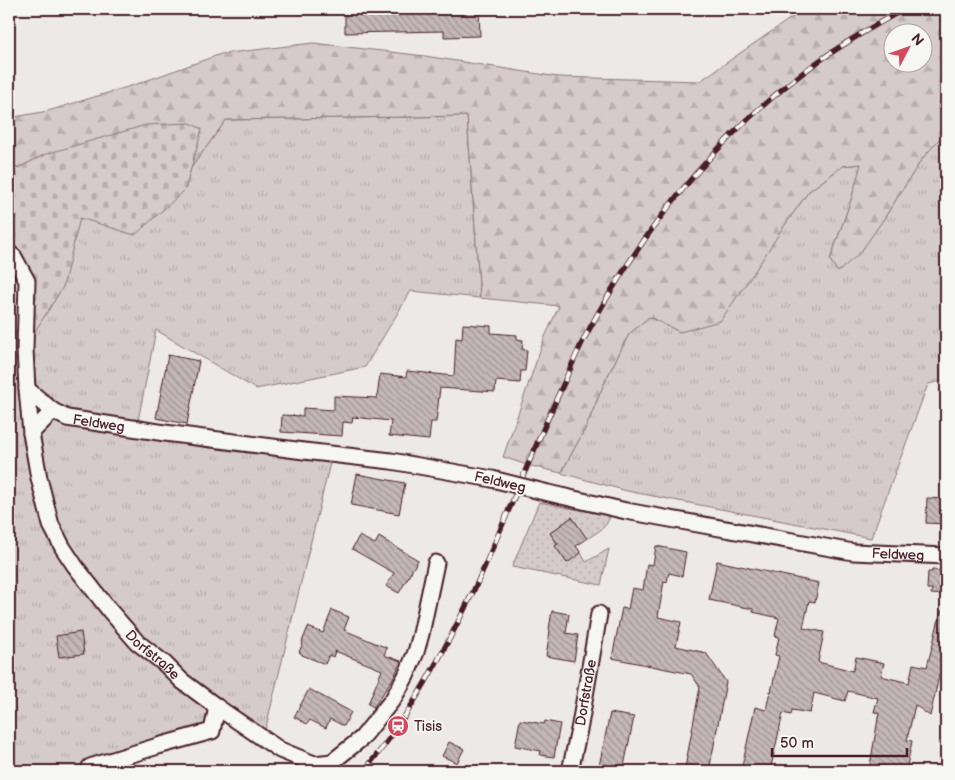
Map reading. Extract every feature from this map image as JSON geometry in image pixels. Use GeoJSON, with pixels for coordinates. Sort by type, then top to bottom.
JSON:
{"type":"FeatureCollection","features":[{"type":"Feature","properties":{"kind":"street","name":"Dorfstraße"},"geometry":{"type":"LineString","coordinates":[[9,253],[14,257],[27,281],[27,389],[31,433],[51,525],[63,548],[99,597],[137,642],[165,664],[182,681],[217,707],[280,750],[314,764],[332,762],[362,738],[393,699],[406,676],[422,634],[436,562]]}},
{"type":"Feature","properties":{"kind":"street","name":"Feldweg"},"geometry":{"type":"LineString","coordinates":[[27,389],[54,411],[67,418],[294,450],[391,460],[492,480],[636,513],[853,552],[946,556]]}},
{"type":"Feature","properties":{"kind":"street"},"geometry":{"type":"LineString","coordinates":[[31,433],[54,411]]}},
{"type":"Feature","properties":{"kind":"street","name":"Dorfstraße"},"geometry":{"type":"LineString","coordinates":[[570,771],[600,614]]}},
{"type":"Feature","properties":{"kind":"street"},"geometry":{"type":"LineString","coordinates":[[90,767],[212,731],[217,707]]}},
{"type":"Feature","properties":{"kind":"green space"},"geometry":{"type":"Polygon","coordinates":[[[804,9],[946,9],[946,133],[922,159],[860,253],[838,272],[830,260],[852,197],[861,164],[843,166],[809,191],[720,321],[680,332],[649,317],[629,334],[606,379],[585,429],[561,473],[503,457],[544,339],[559,306],[480,298],[467,116],[226,120],[191,168],[202,129],[46,154],[18,168],[9,166],[9,118],[48,111],[134,85],[221,54],[313,43],[425,56],[558,77],[700,81],[804,9]]]}},
{"type":"Feature","properties":{"kind":"green space"},"geometry":{"type":"Polygon","coordinates":[[[467,116],[480,298],[411,291],[365,367],[256,389],[156,330],[136,431],[331,459],[264,735],[220,707],[210,730],[93,771],[9,771],[9,331],[19,331],[80,218],[185,190],[191,168],[226,120],[467,116]]]}},
{"type":"Feature","properties":{"kind":"green space"},"geometry":{"type":"Polygon","coordinates":[[[190,123],[202,129],[185,190],[135,235],[80,218],[63,287],[27,344],[30,281],[9,250],[9,166],[18,168],[46,154],[146,125],[190,123]]]}},
{"type":"Feature","properties":{"kind":"green space"},"geometry":{"type":"Polygon","coordinates":[[[946,133],[946,380],[928,384],[871,538],[627,491],[561,473],[585,429],[606,379],[629,334],[649,317],[680,332],[784,226],[809,191],[843,166],[862,164],[830,260],[838,272],[883,220],[922,159],[943,134],[946,133]]]}},
{"type":"Feature","properties":{"kind":"green space"},"geometry":{"type":"Polygon","coordinates":[[[539,502],[610,516],[604,527],[587,539],[572,517],[550,533],[557,544],[555,546],[567,563],[581,553],[586,562],[609,549],[601,585],[512,567],[539,502]]]}},
{"type":"Feature","properties":{"kind":"building"},"geometry":{"type":"Polygon","coordinates":[[[345,9],[479,9],[480,36],[444,37],[444,31],[345,33],[345,9]]]}},
{"type":"Feature","properties":{"kind":"building"},"geometry":{"type":"Polygon","coordinates":[[[463,324],[491,326],[491,333],[517,335],[517,339],[523,340],[522,349],[527,350],[525,371],[521,371],[520,383],[496,381],[495,392],[440,388],[436,422],[431,422],[429,440],[389,436],[391,421],[353,417],[352,423],[343,422],[342,436],[281,432],[282,415],[303,416],[303,408],[334,410],[334,396],[377,398],[380,374],[406,377],[407,371],[454,376],[456,338],[462,339],[463,324]]]}},
{"type":"Feature","properties":{"kind":"building"},"geometry":{"type":"Polygon","coordinates":[[[168,355],[199,361],[187,424],[156,418],[168,355]]]}},
{"type":"Feature","properties":{"kind":"building"},"geometry":{"type":"Polygon","coordinates":[[[357,474],[405,483],[399,514],[351,505],[357,474]]]}},
{"type":"Feature","properties":{"kind":"building"},"geometry":{"type":"Polygon","coordinates":[[[927,498],[946,499],[946,524],[926,523],[927,498]]]}},
{"type":"Feature","properties":{"kind":"building"},"geometry":{"type":"Polygon","coordinates":[[[572,517],[587,539],[576,546],[581,553],[567,563],[555,546],[558,544],[550,533],[572,517]]]}},
{"type":"Feature","properties":{"kind":"building"},"geometry":{"type":"Polygon","coordinates":[[[359,536],[375,544],[379,537],[418,560],[399,593],[386,586],[394,573],[352,549],[359,536]]]}},
{"type":"Feature","properties":{"kind":"building"},"geometry":{"type":"Polygon","coordinates":[[[656,546],[686,552],[682,576],[669,573],[667,582],[664,581],[658,617],[681,622],[676,646],[706,653],[726,682],[709,771],[685,768],[700,687],[691,674],[612,658],[622,608],[628,609],[632,588],[643,590],[647,564],[653,565],[656,546]]]}},
{"type":"Feature","properties":{"kind":"building"},"geometry":{"type":"Polygon","coordinates":[[[717,561],[819,583],[815,602],[809,601],[803,628],[824,632],[818,662],[853,671],[856,657],[884,663],[881,676],[909,683],[913,664],[927,667],[941,611],[946,612],[946,664],[942,663],[930,716],[915,705],[907,740],[912,741],[906,771],[869,771],[879,713],[874,712],[878,698],[848,691],[845,701],[814,693],[810,713],[792,710],[791,715],[783,713],[770,771],[741,771],[755,707],[766,710],[771,692],[779,656],[775,655],[779,637],[775,636],[779,618],[753,612],[753,609],[709,600],[717,561]]]}},
{"type":"Feature","properties":{"kind":"building"},"geometry":{"type":"Polygon","coordinates":[[[932,570],[946,571],[946,595],[931,594],[932,589],[927,589],[928,572],[932,572],[932,570]]]}},
{"type":"Feature","properties":{"kind":"building"},"geometry":{"type":"Polygon","coordinates":[[[332,610],[349,617],[344,630],[387,648],[384,655],[401,661],[395,675],[374,707],[368,704],[382,670],[335,651],[333,657],[329,655],[325,664],[299,652],[308,627],[323,633],[332,610]]]}},
{"type":"Feature","properties":{"kind":"building"},"geometry":{"type":"Polygon","coordinates":[[[552,611],[569,614],[566,633],[578,635],[574,661],[546,656],[552,611]]]}},
{"type":"Feature","properties":{"kind":"building"},"geometry":{"type":"Polygon","coordinates":[[[81,632],[84,654],[59,657],[56,636],[81,632]]]}},
{"type":"Feature","properties":{"kind":"building"},"geometry":{"type":"Polygon","coordinates":[[[309,689],[351,712],[344,726],[330,719],[326,728],[310,720],[307,724],[294,717],[309,689]]]}},
{"type":"Feature","properties":{"kind":"building"},"geometry":{"type":"Polygon","coordinates":[[[610,713],[634,717],[623,771],[598,771],[610,713]]]}},
{"type":"Feature","properties":{"kind":"building"},"geometry":{"type":"Polygon","coordinates":[[[520,720],[544,724],[545,721],[560,724],[554,757],[540,755],[541,751],[515,746],[520,720]]]}},
{"type":"Feature","properties":{"kind":"building"},"geometry":{"type":"Polygon","coordinates":[[[449,742],[464,749],[457,763],[442,756],[449,742]]]}},
{"type":"Feature","properties":{"kind":"railway"},"geometry":{"type":"LineString","coordinates":[[364,771],[399,725],[443,650],[478,580],[582,343],[607,297],[658,221],[716,151],[748,119],[819,61],[871,27],[904,9]]}},
{"type":"Feature","properties":{"kind":"place","name":"Tisis"},"geometry":{"type":"Point","coordinates":[398,726]}}]}
